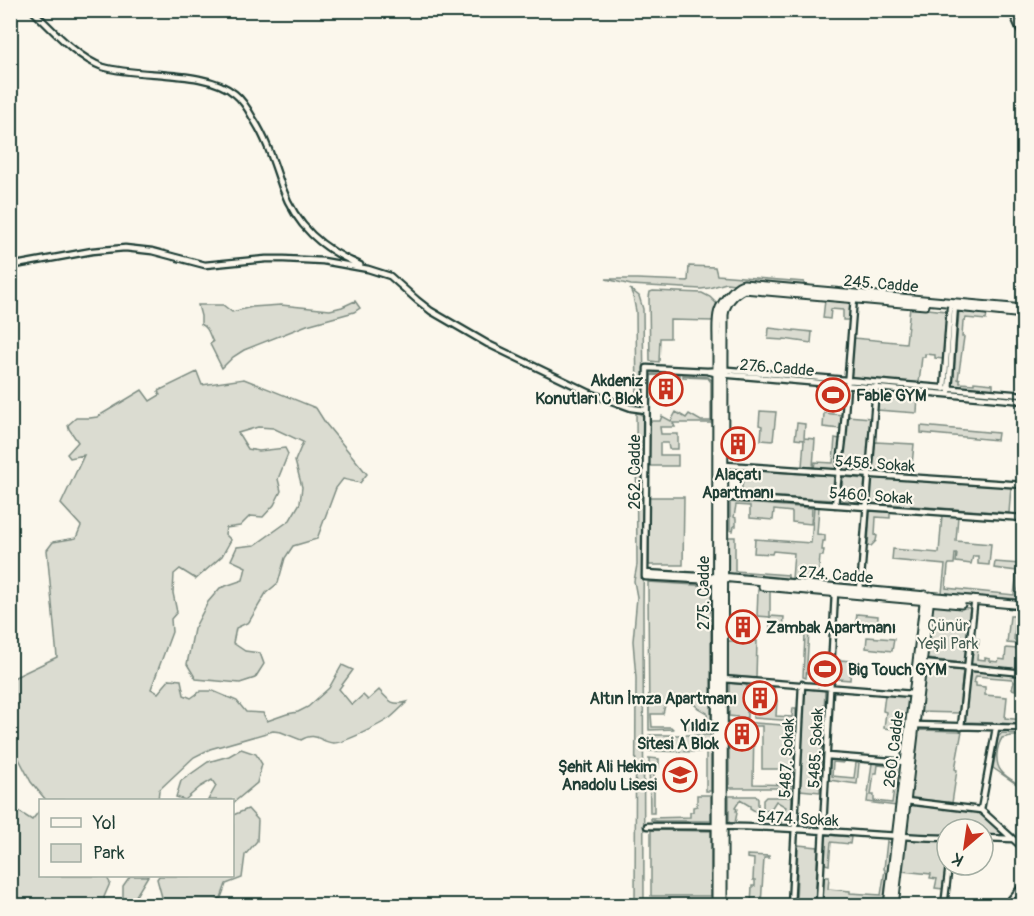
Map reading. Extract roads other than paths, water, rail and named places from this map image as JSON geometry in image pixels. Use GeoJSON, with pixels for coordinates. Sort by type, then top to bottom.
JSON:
{"type":"FeatureCollection","features":[{"type":"Feature","properties":{"kind":"street"},"geometry":{"type":"LineString","coordinates":[[32,10],[72,47],[98,65],[204,80],[225,87],[245,105],[263,135],[287,199],[303,225],[325,247],[345,259],[390,276],[431,311],[488,344],[581,389],[631,408],[646,410]]}},
{"type":"Feature","properties":{"kind":"street"},"geometry":{"type":"LineString","coordinates":[[1011,10],[1023,39]]}},
{"type":"Feature","properties":{"kind":"street"},"geometry":{"type":"LineString","coordinates":[[10,266],[81,253],[125,248],[152,251],[206,265],[284,259],[368,268]]}},
{"type":"Feature","properties":{"kind":"street","name":"245. Cadde"},"geometry":{"type":"LineString","coordinates":[[738,289],[744,284],[854,297],[1023,309]]}},
{"type":"Feature","properties":{"kind":"street","name":"275. Cadde"},"geometry":{"type":"LineString","coordinates":[[717,906],[720,826],[720,372],[724,300],[738,289]]}},
{"type":"Feature","properties":{"kind":"street"},"geometry":{"type":"LineString","coordinates":[[836,505],[854,297]]}},
{"type":"Feature","properties":{"kind":"street"},"geometry":{"type":"LineString","coordinates":[[946,391],[953,305]]}},
{"type":"Feature","properties":{"kind":"street","name":"245. Cadde"},"geometry":{"type":"LineString","coordinates":[[953,305],[1023,314]]}},
{"type":"Feature","properties":{"kind":"street","name":"262. Cadde"},"geometry":{"type":"LineString","coordinates":[[645,575],[647,368]]}},
{"type":"Feature","properties":{"kind":"street","name":"276. Cadde"},"geometry":{"type":"LineString","coordinates":[[647,368],[847,382],[1023,401]]}},
{"type":"Feature","properties":{"kind":"street","name":"275. Cadde"},"geometry":{"type":"LineString","coordinates":[[720,372],[724,465],[720,497]]}},
{"type":"Feature","properties":{"kind":"street","name":"276. Cadde"},"geometry":{"type":"LineString","coordinates":[[847,382],[876,387],[1023,395]]}},
{"type":"Feature","properties":{"kind":"street"},"geometry":{"type":"LineString","coordinates":[[860,592],[876,387]]}},
{"type":"Feature","properties":{"kind":"street","name":"5458. Sokak"},"geometry":{"type":"LineString","coordinates":[[724,465],[1023,485]]}},
{"type":"Feature","properties":{"kind":"street","name":"5460. Sokak"},"geometry":{"type":"LineString","coordinates":[[720,497],[1023,518]]}},
{"type":"Feature","properties":{"kind":"street"},"geometry":{"type":"LineString","coordinates":[[927,598],[974,605],[1022,607],[1023,565]]}},
{"type":"Feature","properties":{"kind":"street","name":"274. Cadde"},"geometry":{"type":"LineString","coordinates":[[645,575],[720,579],[1022,607]]}},
{"type":"Feature","properties":{"kind":"street","name":"274. Cadde"},"geometry":{"type":"LineString","coordinates":[[720,579],[835,592],[860,592]]}},
{"type":"Feature","properties":{"kind":"street","name":"5485. Sokak"},"geometry":{"type":"LineString","coordinates":[[819,906],[835,592]]}},
{"type":"Feature","properties":{"kind":"street","name":"260. Cadde"},"geometry":{"type":"LineString","coordinates":[[894,906],[905,762],[922,663],[927,598]]}},
{"type":"Feature","properties":{"kind":"street","name":"260. Cadde"},"geometry":{"type":"LineString","coordinates":[[888,906],[906,801],[913,694],[927,598]]}},
{"type":"Feature","properties":{"kind":"street"},"geometry":{"type":"LineString","coordinates":[[961,727],[974,605]]}},
{"type":"Feature","properties":{"kind":"street"},"geometry":{"type":"LineString","coordinates":[[922,663],[1023,672]]}},
{"type":"Feature","properties":{"kind":"street"},"geometry":{"type":"LineString","coordinates":[[720,679],[913,694]]}},
{"type":"Feature","properties":{"kind":"street","name":"5487. Sokak"},"geometry":{"type":"LineString","coordinates":[[791,906],[801,684]]}},
{"type":"Feature","properties":{"kind":"street"},"geometry":{"type":"LineString","coordinates":[[912,725],[1023,728]]}},
{"type":"Feature","properties":{"kind":"street"},"geometry":{"type":"LineString","coordinates":[[981,810],[996,728]]}},
{"type":"Feature","properties":{"kind":"street"},"geometry":{"type":"LineString","coordinates":[[827,756],[905,762]]}},
{"type":"Feature","properties":{"kind":"street"},"geometry":{"type":"LineString","coordinates":[[906,801],[981,810],[1023,849]]}},
{"type":"Feature","properties":{"kind":"street","name":"5474. Sokak"},"geometry":{"type":"LineString","coordinates":[[647,826],[795,829],[935,838]]}},
{"type":"Feature","properties":{"kind":"street","name":"275. Cadde"},"geometry":{"type":"LineString","coordinates":[[720,826],[723,906]]}},
{"type":"Feature","properties":{"kind":"street"},"geometry":{"type":"LineString","coordinates":[[995,838],[1013,839]]}},
{"type":"Feature","properties":{"kind":"street"},"geometry":{"type":"LineString","coordinates":[[944,906],[948,877]]}},
{"type":"Feature","properties":{"kind":"street"},"geometry":{"type":"LineString","coordinates":[[1005,906],[1023,884]]}},
{"type":"Feature","properties":{"kind":"place","name":"Akdeniz Konutları C Blok"},"geometry":{"type":"Point","coordinates":[666,389]}},
{"type":"Feature","properties":{"kind":"place","name":"Fable GYM"},"geometry":{"type":"Point","coordinates":[833,395]}},
{"type":"Feature","properties":{"kind":"place","name":"Alaçatı Apartmanı"},"geometry":{"type":"Point","coordinates":[738,444]}},
{"type":"Feature","properties":{"kind":"place","name":"Zambak Apartmanı"},"geometry":{"type":"Point","coordinates":[743,627]}},
{"type":"Feature","properties":{"kind":"place","name":"Big Touch GYM"},"geometry":{"type":"Point","coordinates":[825,669]}},
{"type":"Feature","properties":{"kind":"place","name":"Altın İmza Apartmanı"},"geometry":{"type":"Point","coordinates":[760,698]}},
{"type":"Feature","properties":{"kind":"place","name":"Yıldız Sitesi A Blok"},"geometry":{"type":"Point","coordinates":[742,734]}},
{"type":"Feature","properties":{"kind":"place","name":"Şehit Ali Hekim Anadolu Lisesi"},"geometry":{"type":"Point","coordinates":[680,775]}},
{"type":"Feature","properties":{"kind":"park label","name":"Çünür Yeşil Park"},"geometry":{"type":"Point","coordinates":[948,634]}}]}
